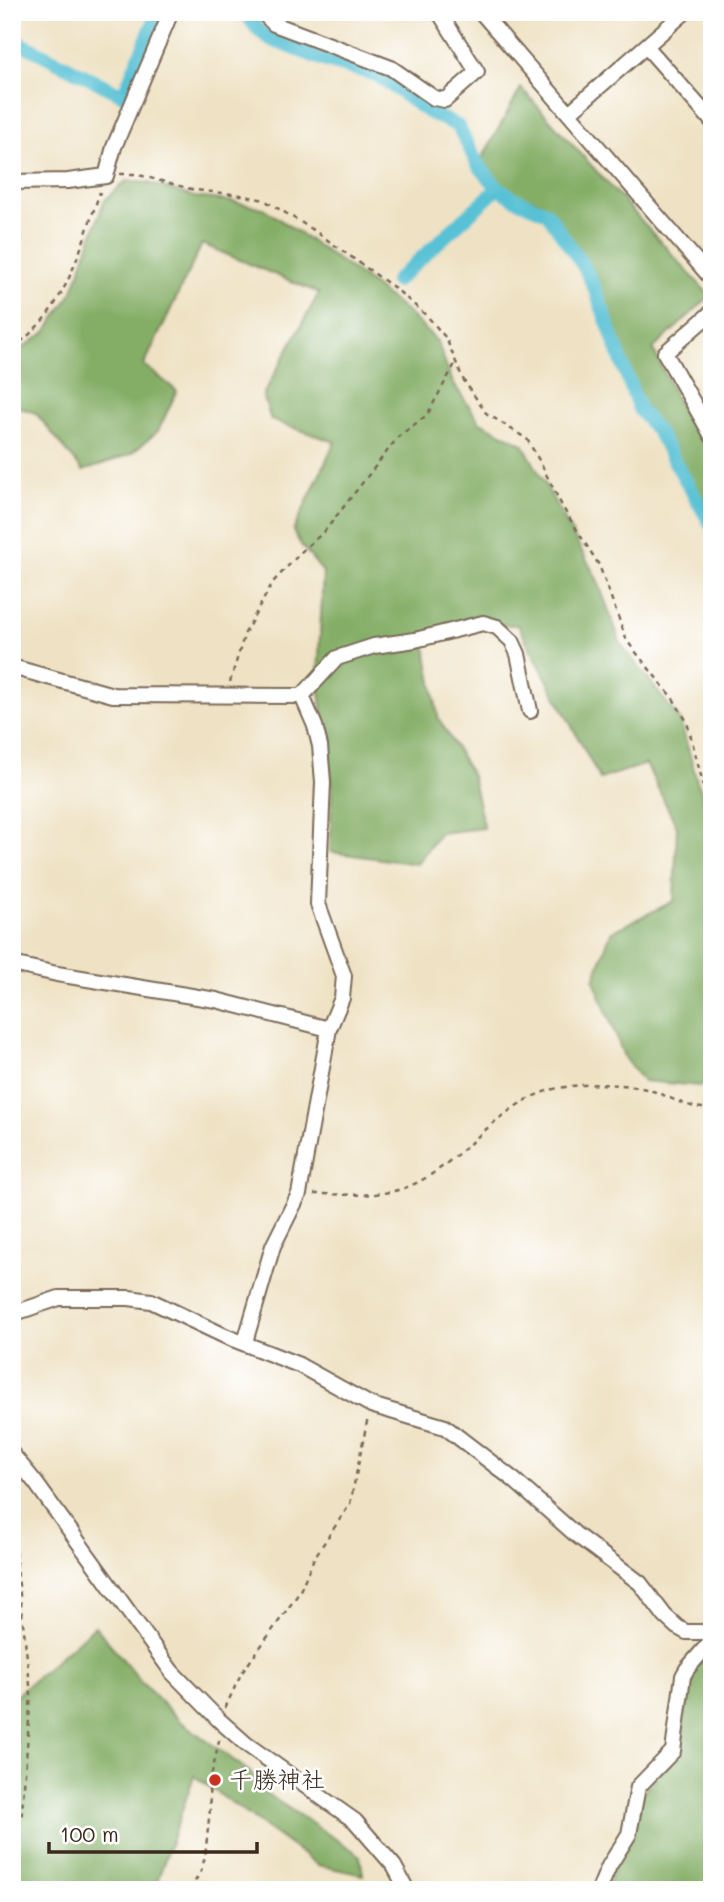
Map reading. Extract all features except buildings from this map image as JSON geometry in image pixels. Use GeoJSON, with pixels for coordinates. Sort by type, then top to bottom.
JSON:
{"type":"FeatureCollection","features":[{"type":"Feature","properties":{"kind":"street"},"geometry":{"type":"LineString","coordinates":[[12,182],[68,181],[106,176],[114,147],[170,12]]}},
{"type":"Feature","properties":{"kind":"street"},"geometry":{"type":"LineString","coordinates":[[262,12],[274,24],[391,68],[434,98],[445,100],[477,72],[439,12]]}},
{"type":"Feature","properties":{"kind":"street"},"geometry":{"type":"LineString","coordinates":[[481,12],[712,278]]}},
{"type":"Feature","properties":{"kind":"street"},"geometry":{"type":"LineString","coordinates":[[569,113],[685,12]]}},
{"type":"Feature","properties":{"kind":"street"},"geometry":{"type":"LineString","coordinates":[[646,46],[708,111]]}},
{"type":"Feature","properties":{"kind":"street"},"geometry":{"type":"LineString","coordinates":[[712,312],[665,353],[712,436]]}},
{"type":"Feature","properties":{"kind":"street"},"geometry":{"type":"LineString","coordinates":[[12,667],[113,695],[302,696],[337,658],[374,646],[415,640],[483,623],[497,627],[512,641],[518,654],[530,711]]}},
{"type":"Feature","properties":{"kind":"street"},"geometry":{"type":"LineString","coordinates":[[245,1342],[273,1246],[299,1194],[329,1028],[342,998],[344,976],[318,904],[323,834],[322,770],[315,726],[302,696]]}},
{"type":"Feature","properties":{"kind":"street"},"geometry":{"type":"LineString","coordinates":[[12,964],[216,1000],[329,1028]]}},
{"type":"Feature","properties":{"kind":"street"},"geometry":{"type":"LineString","coordinates":[[12,1314],[59,1298],[151,1301],[225,1336],[299,1365],[371,1405],[445,1427],[514,1480],[575,1534],[640,1583],[665,1616],[677,1627],[686,1632],[712,1632]]}},
{"type":"Feature","properties":{"kind":"street"},"geometry":{"type":"LineString","coordinates":[[12,1454],[172,1672],[246,1744],[355,1821],[394,1866],[407,1890]]}},
{"type":"Feature","properties":{"kind":"street"},"geometry":{"type":"LineString","coordinates":[[600,1890],[609,1866],[629,1834],[638,1787],[673,1751],[683,1676],[712,1640]]}},
{"type":"Feature","properties":{"kind":"path"},"geometry":{"type":"LineString","coordinates":[[12,348],[40,327],[57,302],[79,253],[106,176],[135,174],[195,190],[264,200],[312,229],[396,289],[439,329],[446,338],[455,363],[486,413],[527,439],[563,508],[599,565],[627,641],[674,700],[687,722],[705,791],[712,801]]}},
{"type":"Feature","properties":{"kind":"path"},"geometry":{"type":"LineString","coordinates":[[227,695],[245,634],[274,582],[305,548],[324,532],[398,436],[427,415],[455,363]]}},
{"type":"Feature","properties":{"kind":"path"},"geometry":{"type":"LineString","coordinates":[[299,1194],[393,1191],[412,1184],[442,1167],[508,1111],[533,1096],[562,1088],[603,1085],[643,1088],[676,1103],[712,1108]]}},
{"type":"Feature","properties":{"kind":"path"},"geometry":{"type":"LineString","coordinates":[[190,1890],[201,1871],[205,1857],[210,1809],[209,1786],[223,1724],[241,1674],[299,1594],[314,1558],[351,1504],[371,1405]]}},
{"type":"Feature","properties":{"kind":"path"},"geometry":{"type":"LineString","coordinates":[[12,1522],[31,1694],[22,1812],[12,1873]]}},
{"type":"Feature","properties":{"kind":"green space"},"geometry":{"type":"Polygon","coordinates":[[[521,88],[710,296],[653,349],[686,419],[712,456],[712,519],[661,429],[635,392],[598,284],[587,262],[550,209],[516,195],[498,184],[480,162],[521,88]]]}},
{"type":"Feature","properties":{"kind":"green space"},"geometry":{"type":"Polygon","coordinates":[[[126,181],[149,183],[194,197],[263,208],[364,278],[408,313],[437,341],[453,383],[480,422],[523,444],[597,579],[621,644],[680,720],[698,784],[712,814],[712,1087],[643,1081],[625,1059],[594,980],[611,932],[674,901],[677,827],[646,764],[600,779],[518,625],[495,625],[424,637],[438,717],[472,776],[484,828],[440,833],[417,864],[330,852],[332,781],[318,677],[323,572],[293,531],[335,442],[271,420],[263,395],[319,293],[202,244],[144,365],[177,391],[158,431],[131,454],[83,471],[36,413],[12,405],[12,355],[46,332],[73,291],[104,201],[126,181]]]}},
{"type":"Feature","properties":{"kind":"green space"},"geometry":{"type":"Polygon","coordinates":[[[95,1626],[143,1684],[180,1721],[251,1773],[267,1794],[360,1855],[363,1875],[318,1865],[194,1776],[158,1879],[140,1890],[12,1890],[12,1699],[95,1626]]]}},
{"type":"Feature","properties":{"kind":"green space"},"geometry":{"type":"Polygon","coordinates":[[[712,1650],[712,1890],[606,1890],[641,1794],[678,1755],[682,1741],[687,1684],[697,1665],[712,1650]]]}},
{"type":"Feature","properties":{"kind":"waterway"},"geometry":{"type":"LineString","coordinates":[[12,39],[123,95],[158,12]]}},
{"type":"Feature","properties":{"kind":"waterway"},"geometry":{"type":"LineString","coordinates":[[244,12],[259,31],[272,40],[329,62],[377,75],[428,112],[458,126],[478,165],[498,188],[547,213],[584,267],[595,289],[639,409],[657,431],[712,526]]}},
{"type":"Feature","properties":{"kind":"waterway"},"geometry":{"type":"LineString","coordinates":[[396,281],[498,188]]}},
{"type":"Feature","properties":{"kind":"place","name":"千勝神社"},"geometry":{"type":"Point","coordinates":[215,1780]}}]}
